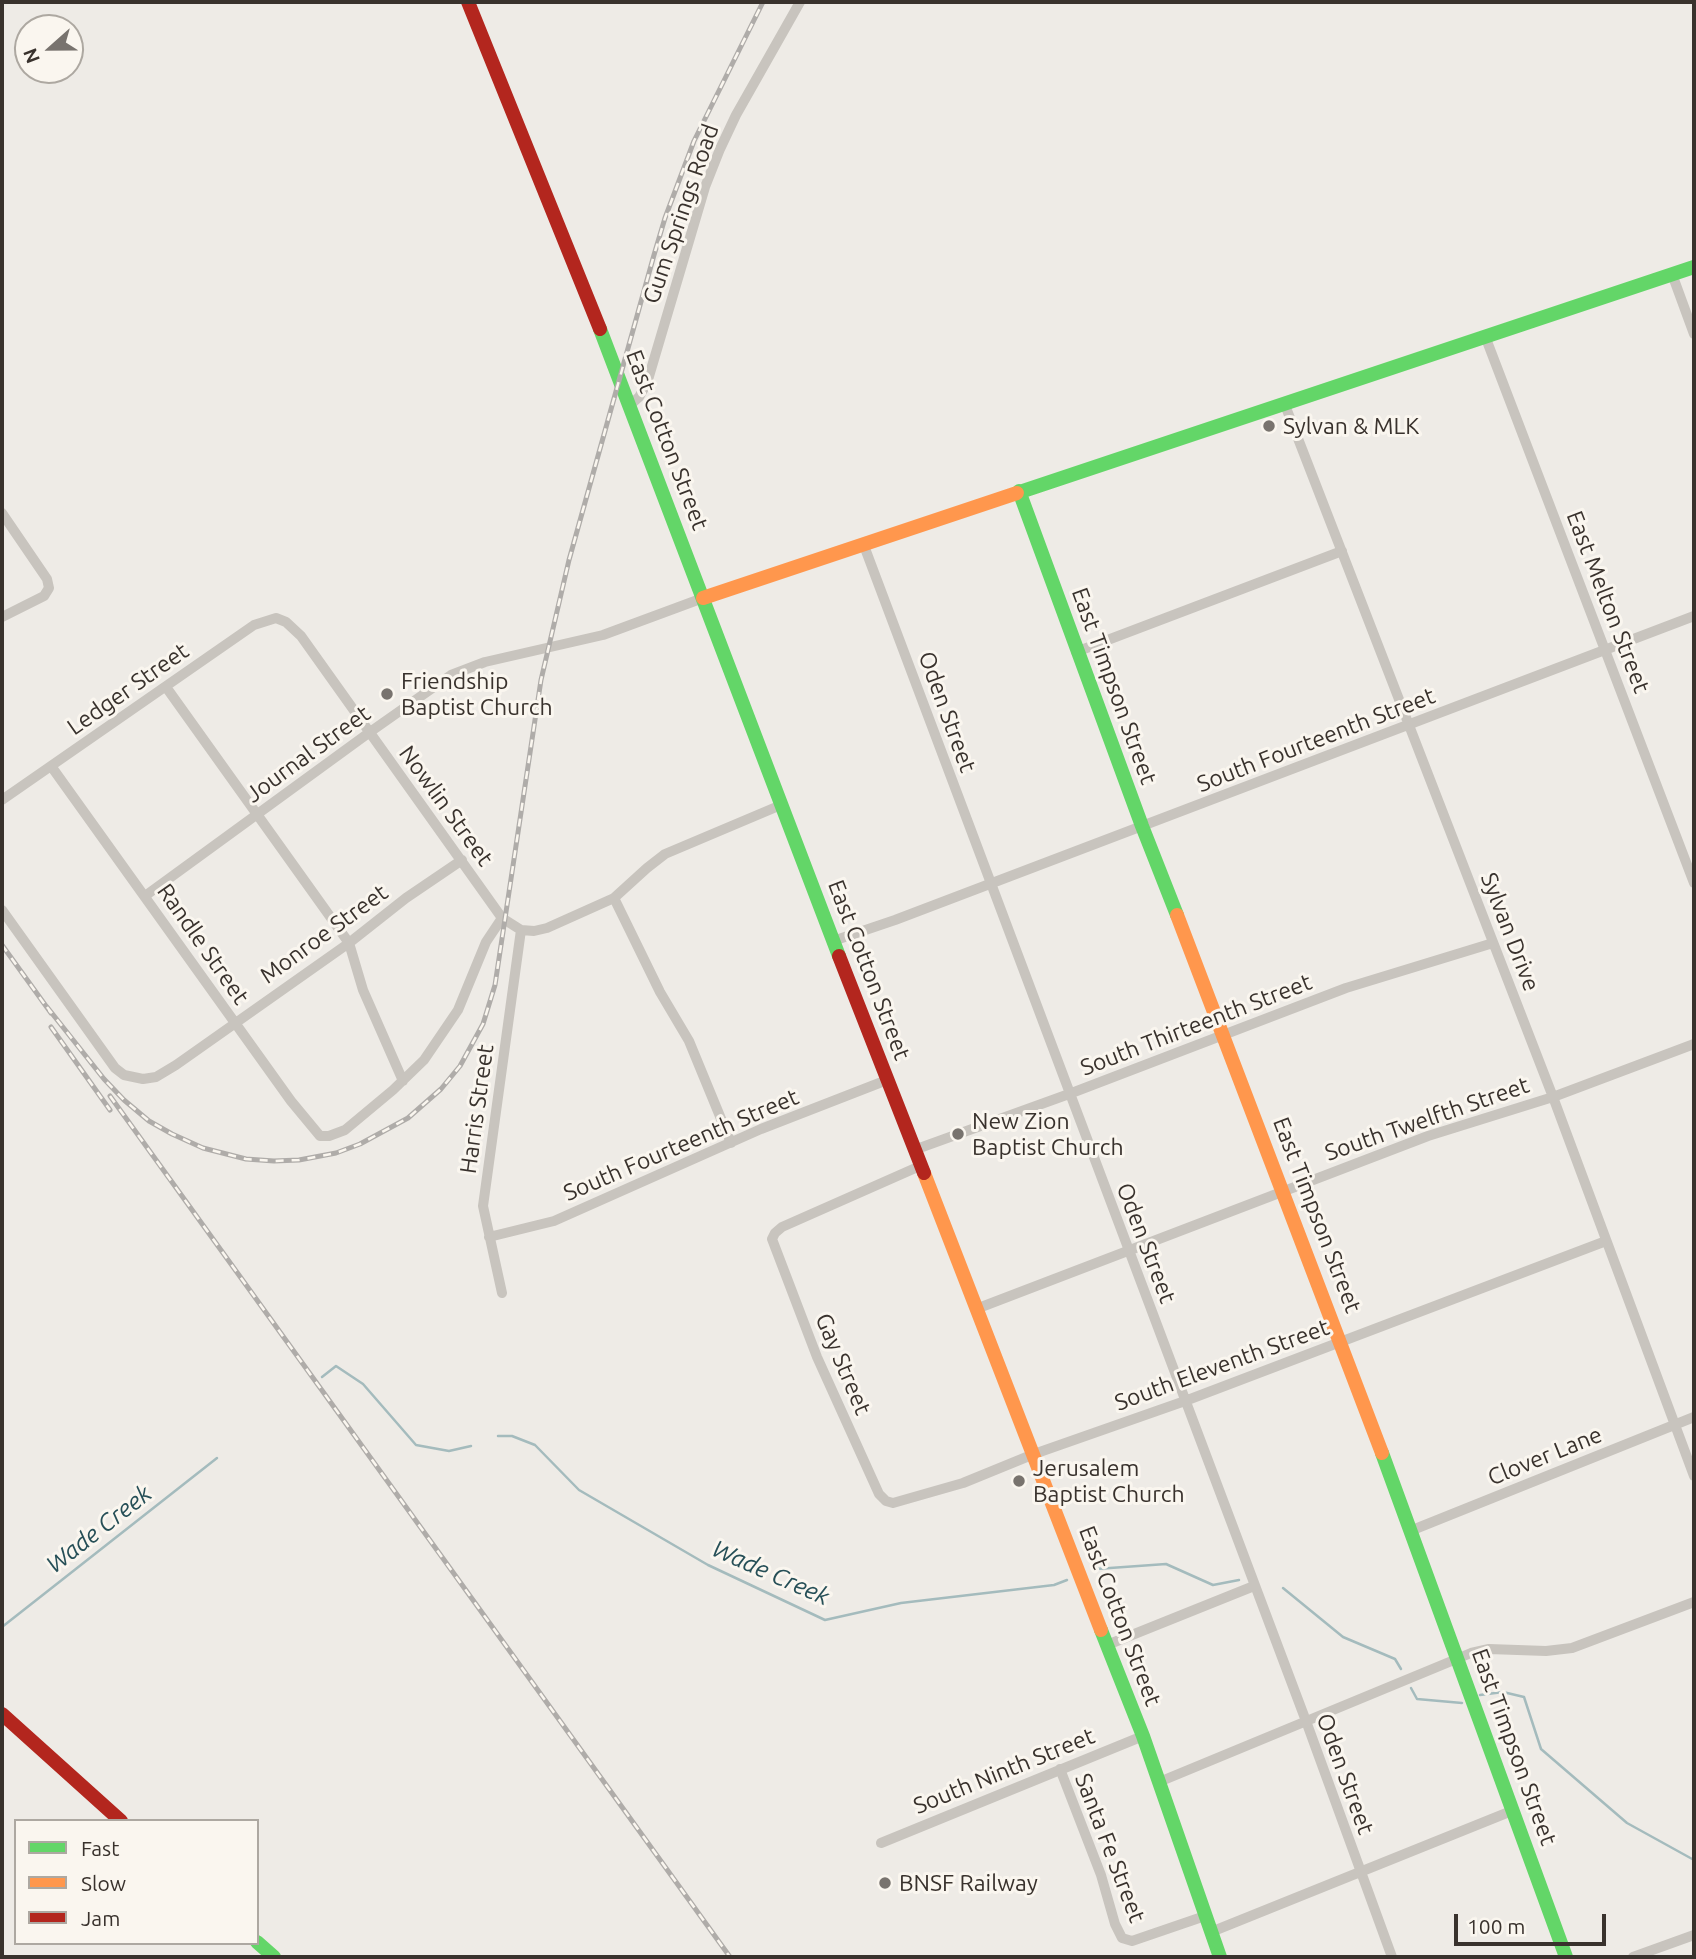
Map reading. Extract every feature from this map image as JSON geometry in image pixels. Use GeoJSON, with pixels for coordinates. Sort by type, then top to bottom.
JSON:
{"type":"FeatureCollection","features":[{"type":"Feature","properties":{"kind":"street","name":"East Cotton Street"},"geometry":{"type":"LineString","coordinates":[[468,2],[629,406],[833,941],[1143,1736],[1220,1957]]}},
{"type":"Feature","properties":{"kind":"street","name":"Gum Springs Road"},"geometry":{"type":"LineString","coordinates":[[629,406],[639,397],[647,383],[705,187],[720,149],[736,115],[800,2]]}},
{"type":"Feature","properties":{"kind":"street"},"geometry":{"type":"LineString","coordinates":[[703,598],[1694,267]]}},
{"type":"Feature","properties":{"kind":"street"},"geometry":{"type":"LineString","coordinates":[[1672,274],[1694,334]]}},
{"type":"Feature","properties":{"kind":"street","name":"East Melton Street"},"geometry":{"type":"LineString","coordinates":[[1485,336],[1694,883]]}},
{"type":"Feature","properties":{"kind":"street","name":"Sylvan Drive"},"geometry":{"type":"LineString","coordinates":[[1285,405],[1553,1097],[1694,1476]]}},
{"type":"Feature","properties":{"kind":"street","name":"East Timpson Street"},"geometry":{"type":"LineString","coordinates":[[1019,491],[1076,652],[1341,1341],[1566,1957]]}},
{"type":"Feature","properties":{"kind":"street"},"geometry":{"type":"LineString","coordinates":[[2,513],[47,579],[49,588],[44,596],[2,617]]}},
{"type":"Feature","properties":{"kind":"street","name":"Oden Street"},"geometry":{"type":"LineString","coordinates":[[863,543],[1306,1721],[1392,1957]]}},
{"type":"Feature","properties":{"kind":"street"},"geometry":{"type":"LineString","coordinates":[[1076,652],[1342,551]]}},
{"type":"Feature","properties":{"kind":"street","name":"Journal Street"},"geometry":{"type":"LineString","coordinates":[[145,896],[445,679],[485,662],[595,637],[703,598]]}},
{"type":"Feature","properties":{"kind":"street","name":"South Fourteenth Street"},"geometry":{"type":"LineString","coordinates":[[833,941],[1410,726],[1694,616]]}},
{"type":"Feature","properties":{"kind":"street","name":"Ledger Street"},"geometry":{"type":"LineString","coordinates":[[2,800],[254,625],[269,619],[279,619]]}},
{"type":"Feature","properties":{"kind":"street","name":"Nowlin Street"},"geometry":{"type":"LineString","coordinates":[[279,619],[291,625],[301,636],[502,918]]}},
{"type":"Feature","properties":{"kind":"street"},"geometry":{"type":"LineString","coordinates":[[166,687],[349,943],[363,990],[403,1081],[424,1060],[448,1028],[490,934],[502,918],[522,930],[547,928],[614,898],[665,854],[781,805]]}},
{"type":"Feature","properties":{"kind":"street","name":"Randle Street"},"geometry":{"type":"LineString","coordinates":[[51,766],[320,1136],[329,1136],[345,1130],[403,1081]]}},
{"type":"Feature","properties":{"kind":"street","name":"Monroe Street"},"geometry":{"type":"LineString","coordinates":[[2,910],[115,1068],[136,1079],[150,1078],[164,1073],[462,860]]}},
{"type":"Feature","properties":{"kind":"street"},"geometry":{"type":"LineString","coordinates":[[614,898],[660,992],[689,1041],[731,1143]]}},
{"type":"Feature","properties":{"kind":"street","name":"Harris Street"},"geometry":{"type":"LineString","coordinates":[[502,1293],[483,1206],[522,930]]}},
{"type":"Feature","properties":{"kind":"street","name":"South Thirteenth Street"},"geometry":{"type":"LineString","coordinates":[[914,1150],[1360,983],[1493,943]]}},
{"type":"Feature","properties":{"kind":"street","name":"South Twelfth Street"},"geometry":{"type":"LineString","coordinates":[[976,1309],[1428,1136],[1553,1097],[1694,1044]]}},
{"type":"Feature","properties":{"kind":"street","name":"South Fourteenth Street"},"geometry":{"type":"LineString","coordinates":[[489,1237],[554,1221],[731,1143],[887,1080]]}},
{"type":"Feature","properties":{"kind":"street","name":"Gay Street"},"geometry":{"type":"LineString","coordinates":[[887,1502],[879,1494],[817,1357],[772,1237],[782,1227],[920,1166]]}},
{"type":"Feature","properties":{"kind":"street","name":"South Eleventh Street"},"geometry":{"type":"LineString","coordinates":[[887,1502],[899,1502],[955,1486],[1034,1454],[1185,1401],[1606,1241]]}},
{"type":"Feature","properties":{"kind":"street","name":"Clover Lane"},"geometry":{"type":"LineString","coordinates":[[1410,1531],[1694,1417]]}},
{"type":"Feature","properties":{"kind":"street"},"geometry":{"type":"LineString","coordinates":[[1107,1645],[1254,1586]]}},
{"type":"Feature","properties":{"kind":"street"},"geometry":{"type":"LineString","coordinates":[[1159,1782],[1457,1658],[1489,1649],[1546,1651],[1572,1648],[1694,1602]]}},
{"type":"Feature","properties":{"kind":"street"},"geometry":{"type":"LineString","coordinates":[[2,1714],[119,1819]]}},
{"type":"Feature","properties":{"kind":"street","name":"South Ninth Street"},"geometry":{"type":"LineString","coordinates":[[881,1843],[1143,1736]]}},
{"type":"Feature","properties":{"kind":"street","name":"Santa Fe Street"},"geometry":{"type":"LineString","coordinates":[[1060,1769],[1122,1938],[1135,1940],[1205,1916]]}},
{"type":"Feature","properties":{"kind":"street"},"geometry":{"type":"LineString","coordinates":[[1211,1933],[1514,1810]]}},
{"type":"Feature","properties":{"kind":"street"},"geometry":{"type":"LineString","coordinates":[[1633,1957],[1694,1935]]}},
{"type":"Feature","properties":{"kind":"street"},"geometry":{"type":"LineString","coordinates":[[259,1944],[274,1957]]}},
{"type":"Feature","properties":{"kind":"waterway","name":"Wade Creek"},"geometry":{"type":"LineString","coordinates":[[322,1377],[336,1366],[363,1384],[416,1445],[449,1451],[471,1446]]}},
{"type":"Feature","properties":{"kind":"waterway","name":"Wade Creek"},"geometry":{"type":"LineString","coordinates":[[498,1436],[512,1436],[535,1445],[579,1490],[708,1565],[825,1620],[901,1603],[1054,1585],[1067,1580]]}},
{"type":"Feature","properties":{"kind":"waterway","name":"Wade Creek"},"geometry":{"type":"LineString","coordinates":[[2,1627],[217,1458]]}},
{"type":"Feature","properties":{"kind":"waterway","name":"Wade Creek"},"geometry":{"type":"LineString","coordinates":[[1096,1569],[1166,1564],[1213,1585],[1239,1580]]}},
{"type":"Feature","properties":{"kind":"waterway","name":"Wade Creek"},"geometry":{"type":"LineString","coordinates":[[1283,1588],[1343,1637],[1395,1659],[1401,1669]]}},
{"type":"Feature","properties":{"kind":"waterway","name":"Wade Creek"},"geometry":{"type":"LineString","coordinates":[[1411,1688],[1417,1699],[1462,1703]]}},
{"type":"Feature","properties":{"kind":"waterway","name":"Wade Creek"},"geometry":{"type":"LineString","coordinates":[[1480,1695],[1503,1692],[1524,1697],[1541,1749],[1627,1823],[1694,1860]]}},
{"type":"Feature","properties":{"kind":"railway"},"geometry":{"type":"LineString","coordinates":[[47,1007],[104,1079],[149,1121],[203,1148],[246,1159],[299,1160],[336,1153],[360,1144],[408,1118],[441,1089],[460,1066],[483,1024],[495,985],[541,680],[569,560],[654,255],[694,141],[763,2]]}},
{"type":"Feature","properties":{"kind":"railway"},"geometry":{"type":"LineString","coordinates":[[2,945],[51,1013]]}},
{"type":"Feature","properties":{"kind":"railway"},"geometry":{"type":"LineString","coordinates":[[51,1027],[110,1110]]}},
{"type":"Feature","properties":{"kind":"railway"},"geometry":{"type":"LineString","coordinates":[[110,1096],[730,1957]]}},
{"type":"Feature","properties":{"kind":"traffic: fast"},"geometry":{"type":"LineString","coordinates":[[1017,493],[1694,267]]}},
{"type":"Feature","properties":{"kind":"traffic: fast"},"geometry":{"type":"LineString","coordinates":[[600,329],[839,956]]}},
{"type":"Feature","properties":{"kind":"traffic: fast"},"geometry":{"type":"LineString","coordinates":[[1019,491],[1177,915]]}},
{"type":"Feature","properties":{"kind":"traffic: fast"},"geometry":{"type":"LineString","coordinates":[[1382,1453],[1566,1957]]}},
{"type":"Feature","properties":{"kind":"traffic: fast"},"geometry":{"type":"LineString","coordinates":[[1101,1630],[1143,1736],[1220,1957]]}},
{"type":"Feature","properties":{"kind":"traffic: fast"},"geometry":{"type":"LineString","coordinates":[[259,1944],[274,1957]]}},
{"type":"Feature","properties":{"kind":"traffic: slow"},"geometry":{"type":"LineString","coordinates":[[703,598],[1017,493]]}},
{"type":"Feature","properties":{"kind":"traffic: slow"},"geometry":{"type":"LineString","coordinates":[[1177,915],[1382,1453]]}},
{"type":"Feature","properties":{"kind":"traffic: slow"},"geometry":{"type":"LineString","coordinates":[[924,1173],[1101,1630]]}},
{"type":"Feature","properties":{"kind":"traffic: jam"},"geometry":{"type":"LineString","coordinates":[[468,2],[600,329]]}},
{"type":"Feature","properties":{"kind":"traffic: jam"},"geometry":{"type":"LineString","coordinates":[[839,956],[924,1173]]}},
{"type":"Feature","properties":{"kind":"traffic: jam"},"geometry":{"type":"LineString","coordinates":[[2,1714],[119,1819]]}},
{"type":"Feature","properties":{"kind":"place","name":"Sylvan & MLK"},"geometry":{"type":"Point","coordinates":[1269,426]}},
{"type":"Feature","properties":{"kind":"place","name":"Friendship Baptist Church"},"geometry":{"type":"Point","coordinates":[387,694]}},
{"type":"Feature","properties":{"kind":"place","name":"New Zion Baptist Church"},"geometry":{"type":"Point","coordinates":[958,1134]}},
{"type":"Feature","properties":{"kind":"place","name":"Jerusalem Baptist Church"},"geometry":{"type":"Point","coordinates":[1019,1481]}},
{"type":"Feature","properties":{"kind":"place","name":"BNSF Railway"},"geometry":{"type":"Point","coordinates":[885,1883]}}]}
